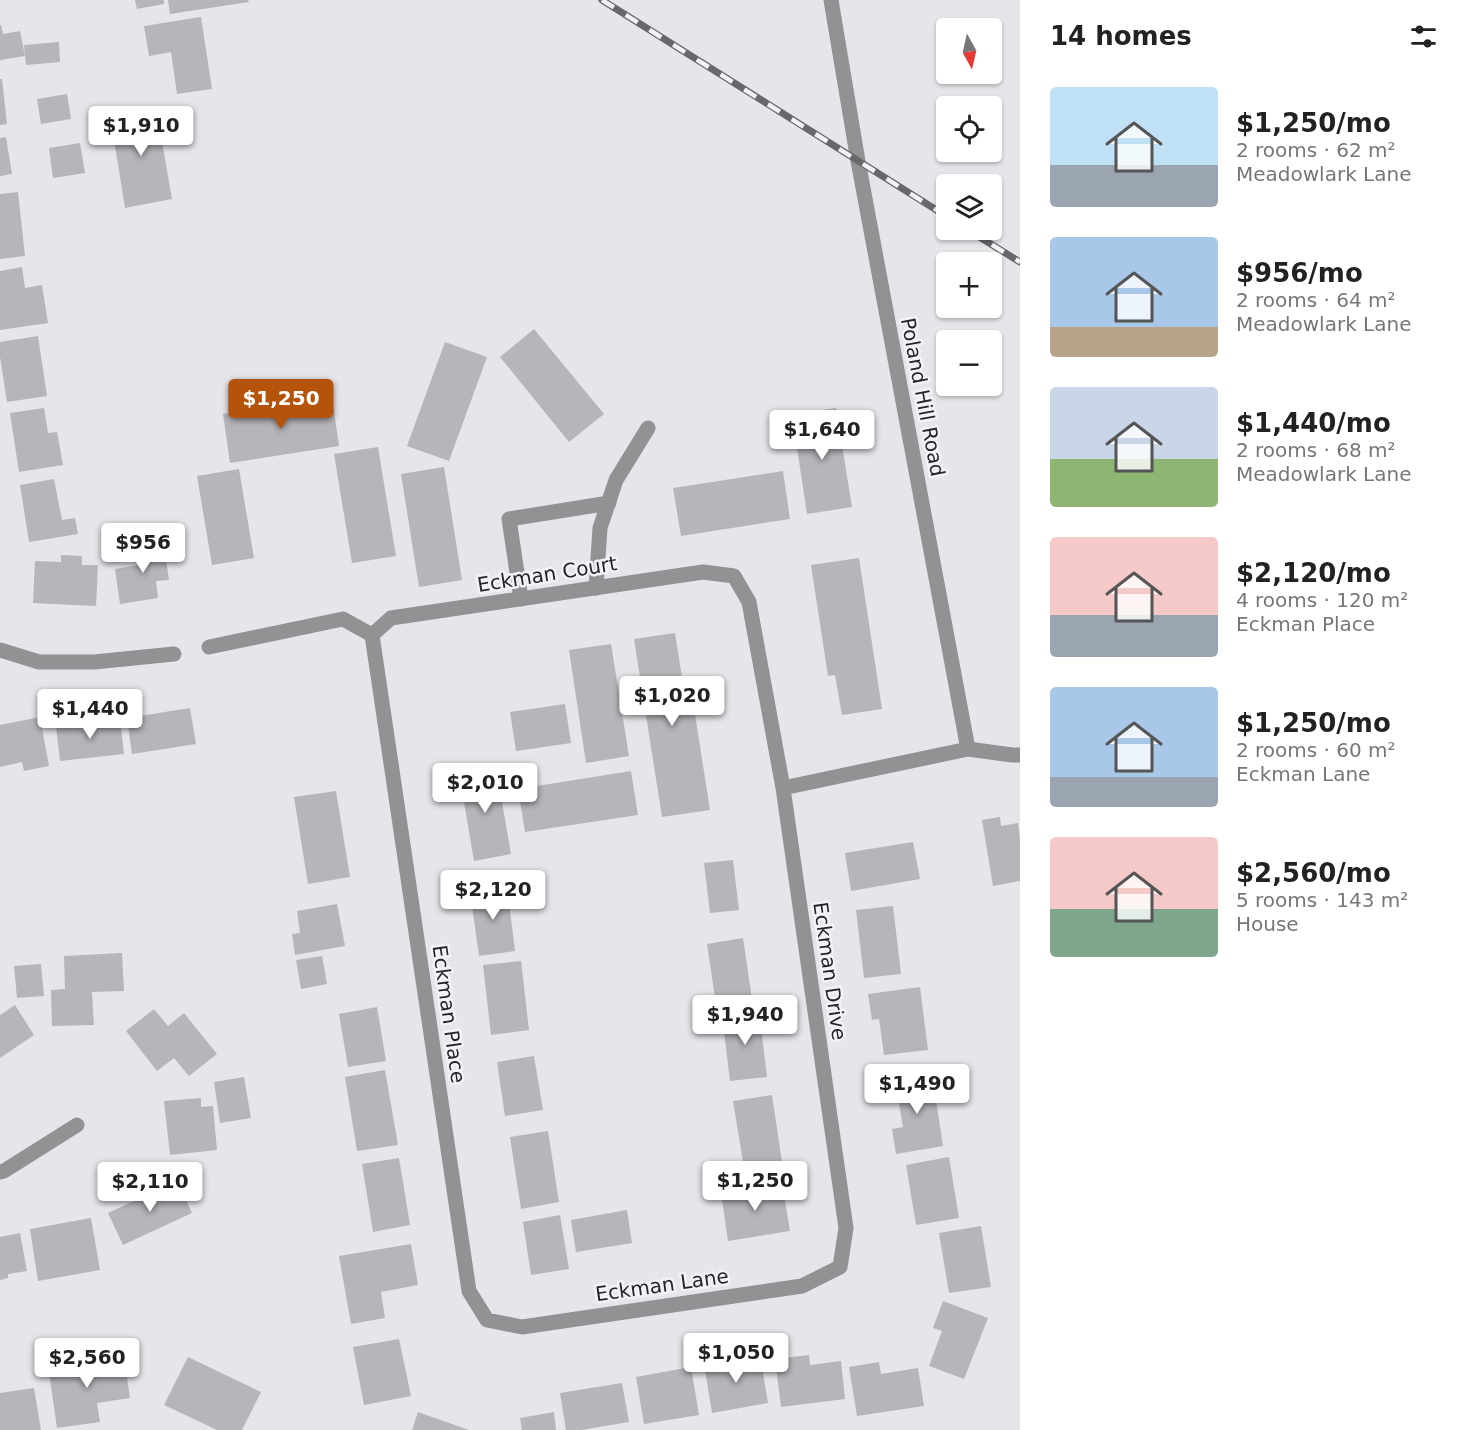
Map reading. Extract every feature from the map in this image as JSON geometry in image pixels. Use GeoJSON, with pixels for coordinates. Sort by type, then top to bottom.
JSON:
{"type":"FeatureCollection","features":[{"type":"Feature","properties":{"kind":"street","name":"Poland Hill Road"},"geometry":{"type":"LineString","coordinates":[[831,0],[860,172],[968,749]]}},
{"type":"Feature","properties":{"kind":"street"},"geometry":{"type":"LineString","coordinates":[[596,588],[600,528],[616,480],[648,428]]}},
{"type":"Feature","properties":{"kind":"street"},"geometry":{"type":"LineString","coordinates":[[521,599],[508,519],[609,503]]}},
{"type":"Feature","properties":{"kind":"street","name":"Eckman Court"},"geometry":{"type":"LineString","coordinates":[[372,635],[392,618],[703,572],[734,576]]}},
{"type":"Feature","properties":{"kind":"street","name":"Eckman Drive"},"geometry":{"type":"LineString","coordinates":[[734,576],[749,602],[783,788],[846,1228],[840,1267]]}},
{"type":"Feature","properties":{"kind":"street"},"geometry":{"type":"LineString","coordinates":[[209,647],[343,620],[372,635]]}},
{"type":"Feature","properties":{"kind":"street","name":"Eckman Place"},"geometry":{"type":"LineString","coordinates":[[372,635],[469,1291],[488,1320]]}},
{"type":"Feature","properties":{"kind":"street"},"geometry":{"type":"LineString","coordinates":[[0,650],[39,662],[94,662],[174,654]]}},
{"type":"Feature","properties":{"kind":"street"},"geometry":{"type":"LineString","coordinates":[[783,788],[968,749],[1020,755]]}},
{"type":"Feature","properties":{"kind":"street"},"geometry":{"type":"LineString","coordinates":[[0,1172],[77,1125]]}},
{"type":"Feature","properties":{"kind":"street","name":"Eckman Lane"},"geometry":{"type":"LineString","coordinates":[[488,1320],[522,1328],[790,1288],[802,1286],[840,1267]]}},
{"type":"Feature","properties":{"kind":"building"},"geometry":{"type":"Polygon","coordinates":[[[135,0],[164,0],[164,4],[137,9],[135,0]]]}},
{"type":"Feature","properties":{"kind":"building"},"geometry":{"type":"Polygon","coordinates":[[[168,0],[248,0],[249,2],[170,14],[168,0]]]}},
{"type":"Feature","properties":{"kind":"building"},"geometry":{"type":"Polygon","coordinates":[[[201,17],[212,89],[177,94],[171,52],[149,56],[144,26],[201,17]]]}},
{"type":"Feature","properties":{"kind":"building"},"geometry":{"type":"Polygon","coordinates":[[[0,25],[3,34],[20,31],[25,56],[0,60],[0,25]]]}},
{"type":"Feature","properties":{"kind":"building"},"geometry":{"type":"Polygon","coordinates":[[[59,42],[60,62],[26,65],[24,45],[59,42]]]}},
{"type":"Feature","properties":{"kind":"building"},"geometry":{"type":"Polygon","coordinates":[[[0,79],[2,79],[7,124],[0,125],[0,79]]]}},
{"type":"Feature","properties":{"kind":"building"},"geometry":{"type":"Polygon","coordinates":[[[67,94],[71,119],[41,124],[37,99],[67,94]]]}},
{"type":"Feature","properties":{"kind":"building"},"geometry":{"type":"Polygon","coordinates":[[[156,107],[172,199],[125,208],[110,115],[156,107]]]}},
{"type":"Feature","properties":{"kind":"building"},"geometry":{"type":"Polygon","coordinates":[[[6,137],[12,174],[0,176],[0,138],[6,137]]]}},
{"type":"Feature","properties":{"kind":"building"},"geometry":{"type":"Polygon","coordinates":[[[80,143],[85,173],[53,178],[49,148],[80,143]]]}},
{"type":"Feature","properties":{"kind":"building"},"geometry":{"type":"Polygon","coordinates":[[[18,192],[25,256],[0,259],[0,194],[18,192]]]}},
{"type":"Feature","properties":{"kind":"building"},"geometry":{"type":"Polygon","coordinates":[[[22,267],[25,288],[42,285],[48,323],[0,330],[0,271],[22,267]]]}},
{"type":"Feature","properties":{"kind":"building"},"geometry":{"type":"Polygon","coordinates":[[[534,329],[604,414],[569,442],[500,357],[534,329]]]}},
{"type":"Feature","properties":{"kind":"building"},"geometry":{"type":"Polygon","coordinates":[[[38,336],[47,396],[7,402],[0,342],[38,336]]]}},
{"type":"Feature","properties":{"kind":"building"},"geometry":{"type":"Polygon","coordinates":[[[445,342],[487,357],[449,461],[407,446],[445,342]]]}},
{"type":"Feature","properties":{"kind":"building"},"geometry":{"type":"Polygon","coordinates":[[[332,397],[339,446],[230,463],[223,414],[332,397]]]}},
{"type":"Feature","properties":{"kind":"building"},"geometry":{"type":"Polygon","coordinates":[[[44,408],[48,433],[57,432],[63,465],[19,472],[10,413],[44,408]]]}},
{"type":"Feature","properties":{"kind":"building"},"geometry":{"type":"Polygon","coordinates":[[[836,408],[852,507],[807,514],[792,415],[836,408]]]}},
{"type":"Feature","properties":{"kind":"building"},"geometry":{"type":"Polygon","coordinates":[[[378,447],[396,556],[352,563],[334,454],[378,447]]]}},
{"type":"Feature","properties":{"kind":"building"},"geometry":{"type":"Polygon","coordinates":[[[444,467],[462,580],[419,587],[401,474],[444,467]]]}},
{"type":"Feature","properties":{"kind":"building"},"geometry":{"type":"Polygon","coordinates":[[[239,469],[254,558],[212,565],[197,476],[239,469]]]}},
{"type":"Feature","properties":{"kind":"building"},"geometry":{"type":"Polygon","coordinates":[[[783,471],[790,519],[681,536],[673,488],[783,471]]]}},
{"type":"Feature","properties":{"kind":"building"},"geometry":{"type":"Polygon","coordinates":[[[54,479],[62,520],[75,518],[78,534],[29,542],[20,485],[54,479]]]}},
{"type":"Feature","properties":{"kind":"building"},"geometry":{"type":"Polygon","coordinates":[[[163,540],[169,580],[156,581],[158,598],[120,604],[115,569],[140,565],[136,545],[163,540]]]}},
{"type":"Feature","properties":{"kind":"building"},"geometry":{"type":"Polygon","coordinates":[[[61,555],[82,556],[82,565],[98,565],[96,606],[33,603],[35,561],[61,562],[61,555]]]}},
{"type":"Feature","properties":{"kind":"building"},"geometry":{"type":"Polygon","coordinates":[[[859,558],[882,709],[842,715],[835,675],[828,676],[811,565],[859,558]]]}},
{"type":"Feature","properties":{"kind":"building"},"geometry":{"type":"Polygon","coordinates":[[[675,633],[682,677],[689,676],[710,810],[662,817],[634,639],[675,633]]]}},
{"type":"Feature","properties":{"kind":"building"},"geometry":{"type":"Polygon","coordinates":[[[611,644],[629,756],[586,763],[569,650],[611,644]]]}},
{"type":"Feature","properties":{"kind":"building"},"geometry":{"type":"Polygon","coordinates":[[[565,704],[571,743],[516,751],[510,712],[565,704]]]}},
{"type":"Feature","properties":{"kind":"building"},"geometry":{"type":"Polygon","coordinates":[[[190,708],[196,744],[132,754],[127,718],[190,708]]]}},
{"type":"Feature","properties":{"kind":"building"},"geometry":{"type":"Polygon","coordinates":[[[40,717],[49,766],[24,771],[22,762],[0,767],[0,725],[40,717]]]}},
{"type":"Feature","properties":{"kind":"building"},"geometry":{"type":"Polygon","coordinates":[[[120,719],[124,754],[60,761],[56,726],[120,719]]]}},
{"type":"Feature","properties":{"kind":"building"},"geometry":{"type":"Polygon","coordinates":[[[496,767],[511,854],[474,861],[459,773],[496,767]]]}},
{"type":"Feature","properties":{"kind":"building"},"geometry":{"type":"Polygon","coordinates":[[[631,771],[638,815],[525,832],[518,789],[631,771]]]}},
{"type":"Feature","properties":{"kind":"building"},"geometry":{"type":"Polygon","coordinates":[[[336,791],[350,877],[308,884],[294,797],[336,791]]]}},
{"type":"Feature","properties":{"kind":"building"},"geometry":{"type":"Polygon","coordinates":[[[1000,817],[1001,826],[1018,823],[1020,881],[993,886],[982,820],[1000,817]]]}},
{"type":"Feature","properties":{"kind":"building"},"geometry":{"type":"Polygon","coordinates":[[[913,842],[920,879],[851,891],[845,853],[913,842]]]}},
{"type":"Feature","properties":{"kind":"building"},"geometry":{"type":"Polygon","coordinates":[[[733,860],[739,910],[710,913],[704,863],[733,860]]]}},
{"type":"Feature","properties":{"kind":"building"},"geometry":{"type":"Polygon","coordinates":[[[507,886],[515,951],[479,956],[470,891],[507,886]]]}},
{"type":"Feature","properties":{"kind":"building"},"geometry":{"type":"Polygon","coordinates":[[[337,904],[345,946],[295,955],[292,934],[300,933],[297,911],[337,904]]]}},
{"type":"Feature","properties":{"kind":"building"},"geometry":{"type":"Polygon","coordinates":[[[893,906],[901,974],[864,978],[856,910],[893,906]]]}},
{"type":"Feature","properties":{"kind":"building"},"geometry":{"type":"Polygon","coordinates":[[[743,938],[752,999],[716,1004],[707,944],[743,938]]]}},
{"type":"Feature","properties":{"kind":"building"},"geometry":{"type":"Polygon","coordinates":[[[122,953],[124,991],[92,992],[94,1025],[52,1026],[51,990],[65,989],[64,956],[122,953]]]}},
{"type":"Feature","properties":{"kind":"building"},"geometry":{"type":"Polygon","coordinates":[[[322,956],[327,984],[301,989],[296,960],[322,956]]]}},
{"type":"Feature","properties":{"kind":"building"},"geometry":{"type":"Polygon","coordinates":[[[521,961],[529,1030],[491,1035],[483,965],[521,961]]]}},
{"type":"Feature","properties":{"kind":"building"},"geometry":{"type":"Polygon","coordinates":[[[41,964],[44,996],[17,998],[14,966],[41,964]]]}},
{"type":"Feature","properties":{"kind":"building"},"geometry":{"type":"Polygon","coordinates":[[[920,987],[928,1050],[884,1055],[879,1019],[872,1020],[868,994],[920,987]]]}},
{"type":"Feature","properties":{"kind":"building"},"geometry":{"type":"Polygon","coordinates":[[[15,1005],[34,1035],[0,1058],[0,1015],[15,1005]]]}},
{"type":"Feature","properties":{"kind":"building"},"geometry":{"type":"Polygon","coordinates":[[[377,1007],[386,1061],[348,1067],[339,1014],[377,1007]]]}},
{"type":"Feature","properties":{"kind":"building"},"geometry":{"type":"Polygon","coordinates":[[[154,1009],[168,1026],[184,1013],[217,1054],[189,1076],[174,1058],[157,1071],[126,1031],[154,1009]]]}},
{"type":"Feature","properties":{"kind":"building"},"geometry":{"type":"Polygon","coordinates":[[[759,1010],[767,1077],[730,1081],[722,1015],[759,1010]]]}},
{"type":"Feature","properties":{"kind":"building"},"geometry":{"type":"Polygon","coordinates":[[[534,1056],[543,1110],[505,1116],[497,1062],[534,1056]]]}},
{"type":"Feature","properties":{"kind":"building"},"geometry":{"type":"Polygon","coordinates":[[[385,1070],[398,1145],[357,1151],[345,1077],[385,1070]]]}},
{"type":"Feature","properties":{"kind":"building"},"geometry":{"type":"Polygon","coordinates":[[[932,1074],[943,1146],[896,1154],[892,1129],[903,1127],[895,1079],[932,1074]]]}},
{"type":"Feature","properties":{"kind":"building"},"geometry":{"type":"Polygon","coordinates":[[[244,1077],[251,1118],[220,1123],[214,1082],[244,1077]]]}},
{"type":"Feature","properties":{"kind":"building"},"geometry":{"type":"Polygon","coordinates":[[[772,1095],[782,1162],[744,1168],[733,1101],[772,1095]]]}},
{"type":"Feature","properties":{"kind":"building"},"geometry":{"type":"Polygon","coordinates":[[[201,1098],[201,1107],[213,1106],[217,1150],[170,1155],[164,1101],[201,1098]]]}},
{"type":"Feature","properties":{"kind":"building"},"geometry":{"type":"Polygon","coordinates":[[[548,1131],[559,1202],[521,1209],[510,1137],[548,1131]]]}},
{"type":"Feature","properties":{"kind":"building"},"geometry":{"type":"Polygon","coordinates":[[[949,1157],[959,1218],[916,1225],[906,1165],[949,1157]]]}},
{"type":"Feature","properties":{"kind":"building"},"geometry":{"type":"Polygon","coordinates":[[[399,1158],[410,1225],[373,1232],[362,1164],[399,1158]]]}},
{"type":"Feature","properties":{"kind":"building"},"geometry":{"type":"Polygon","coordinates":[[[177,1181],[192,1213],[123,1245],[108,1213],[177,1181]]]}},
{"type":"Feature","properties":{"kind":"building"},"geometry":{"type":"Polygon","coordinates":[[[782,1183],[790,1231],[728,1241],[721,1193],[782,1183]]]}},
{"type":"Feature","properties":{"kind":"building"},"geometry":{"type":"Polygon","coordinates":[[[627,1210],[632,1243],[576,1252],[571,1220],[627,1210]]]}},
{"type":"Feature","properties":{"kind":"building"},"geometry":{"type":"Polygon","coordinates":[[[560,1215],[569,1269],[531,1275],[523,1222],[560,1215]]]}},
{"type":"Feature","properties":{"kind":"building"},"geometry":{"type":"Polygon","coordinates":[[[91,1218],[100,1270],[38,1281],[30,1229],[91,1218]]]}},
{"type":"Feature","properties":{"kind":"building"},"geometry":{"type":"Polygon","coordinates":[[[981,1226],[991,1287],[949,1293],[939,1233],[981,1226]]]}},
{"type":"Feature","properties":{"kind":"building"},"geometry":{"type":"Polygon","coordinates":[[[20,1233],[27,1271],[8,1274],[8,1278],[0,1280],[0,1237],[20,1233]]]}},
{"type":"Feature","properties":{"kind":"building"},"geometry":{"type":"Polygon","coordinates":[[[411,1244],[418,1285],[381,1292],[385,1318],[351,1324],[339,1256],[411,1244]]]}},
{"type":"Feature","properties":{"kind":"building"},"geometry":{"type":"Polygon","coordinates":[[[943,1301],[988,1318],[964,1379],[929,1366],[942,1331],[933,1328],[943,1301]]]}},
{"type":"Feature","properties":{"kind":"building"},"geometry":{"type":"Polygon","coordinates":[[[399,1339],[411,1396],[364,1405],[353,1347],[399,1339]]]}},
{"type":"Feature","properties":{"kind":"building"},"geometry":{"type":"Polygon","coordinates":[[[760,1355],[768,1403],[712,1413],[704,1364],[760,1355]]]}},
{"type":"Feature","properties":{"kind":"building"},"geometry":{"type":"Polygon","coordinates":[[[809,1355],[810,1365],[841,1361],[845,1399],[781,1407],[775,1359],[809,1355]]]}},
{"type":"Feature","properties":{"kind":"building"},"geometry":{"type":"Polygon","coordinates":[[[124,1356],[130,1398],[97,1403],[100,1422],[57,1428],[48,1366],[124,1356]]]}},
{"type":"Feature","properties":{"kind":"building"},"geometry":{"type":"Polygon","coordinates":[[[188,1357],[261,1392],[242,1430],[217,1430],[164,1405],[188,1357]]]}},
{"type":"Feature","properties":{"kind":"building"},"geometry":{"type":"Polygon","coordinates":[[[879,1362],[881,1374],[918,1368],[924,1406],[857,1416],[849,1367],[879,1362]]]}},
{"type":"Feature","properties":{"kind":"building"},"geometry":{"type":"Polygon","coordinates":[[[691,1367],[699,1415],[644,1424],[636,1377],[691,1367]]]}},
{"type":"Feature","properties":{"kind":"building"},"geometry":{"type":"Polygon","coordinates":[[[622,1383],[629,1422],[581,1430],[566,1430],[560,1393],[622,1383]]]}},
{"type":"Feature","properties":{"kind":"building"},"geometry":{"type":"Polygon","coordinates":[[[34,1388],[41,1430],[0,1430],[0,1393],[34,1388]]]}},
{"type":"Feature","properties":{"kind":"building"},"geometry":{"type":"Polygon","coordinates":[[[418,1412],[469,1430],[412,1430],[418,1412]]]}},
{"type":"Feature","properties":{"kind":"building"},"geometry":{"type":"Polygon","coordinates":[[[554,1412],[556,1430],[522,1430],[520,1418],[554,1412]]]}},
{"type":"Feature","properties":{"kind":"railway"},"geometry":{"type":"LineString","coordinates":[[602,0],[936,210]]}},
{"type":"Feature","properties":{"kind":"railway"},"geometry":{"type":"LineString","coordinates":[[984,240],[1020,262]]}}]}
